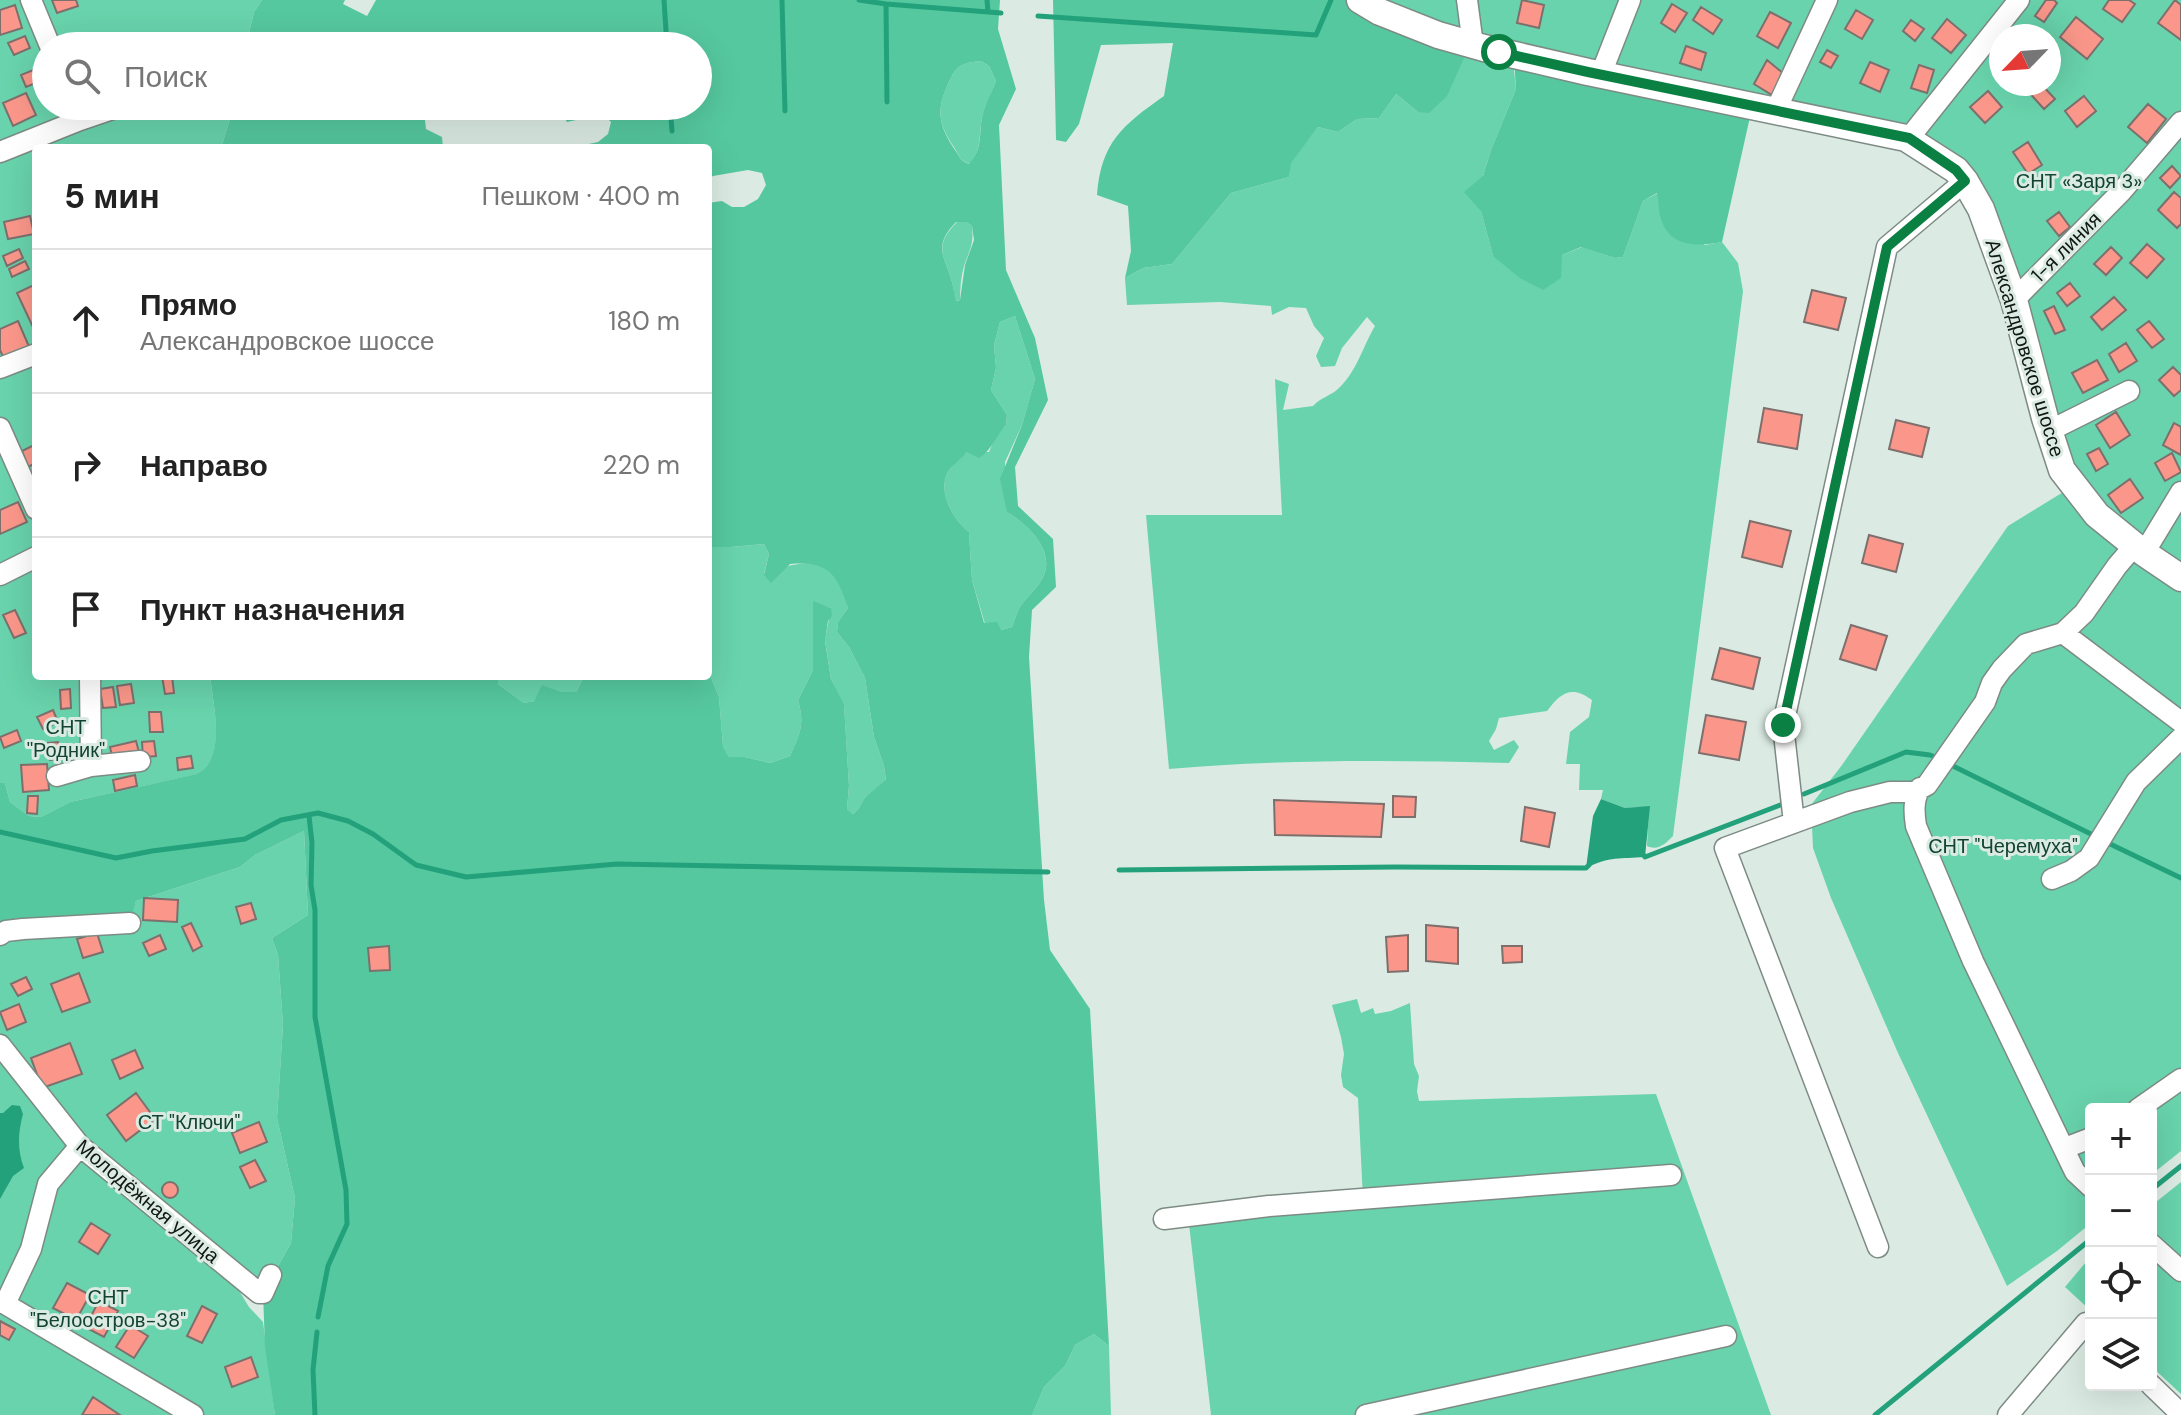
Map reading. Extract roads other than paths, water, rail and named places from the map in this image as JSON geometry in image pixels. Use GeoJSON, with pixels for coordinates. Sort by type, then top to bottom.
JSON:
{"type":"FeatureCollection","features":[{"type":"Feature","properties":{"kind":"street"},"geometry":{"type":"LineString","coordinates":[[31,0],[44,32]]}},
{"type":"Feature","properties":{"kind":"street","name":"Александровское шоссе"},"geometry":{"type":"LineString","coordinates":[[1360,0],[1423,30],[1473,45],[1909,138],[1956,170],[1982,211],[2014,300],[2062,470],[2097,515],[2181,578]]}},
{"type":"Feature","properties":{"kind":"street"},"geometry":{"type":"LineString","coordinates":[[1467,0],[1473,45]]}},
{"type":"Feature","properties":{"kind":"street"},"geometry":{"type":"LineString","coordinates":[[1601,74],[1630,0]]}},
{"type":"Feature","properties":{"kind":"street"},"geometry":{"type":"LineString","coordinates":[[1776,110],[1827,0]]}},
{"type":"Feature","properties":{"kind":"street"},"geometry":{"type":"LineString","coordinates":[[1909,138],[2019,0]]}},
{"type":"Feature","properties":{"kind":"street"},"geometry":{"type":"LineString","coordinates":[[0,152],[63,120]]}},
{"type":"Feature","properties":{"kind":"street","name":"1-я линия"},"geometry":{"type":"LineString","coordinates":[[2014,300],[2121,192],[2181,122]]}},
{"type":"Feature","properties":{"kind":"street"},"geometry":{"type":"LineString","coordinates":[[1793,814],[1783,725],[1887,247],[1965,181]]}},
{"type":"Feature","properties":{"kind":"street"},"geometry":{"type":"LineString","coordinates":[[0,368],[32,356]]}},
{"type":"Feature","properties":{"kind":"street"},"geometry":{"type":"LineString","coordinates":[[2049,431],[2129,391]]}},
{"type":"Feature","properties":{"kind":"street"},"geometry":{"type":"LineString","coordinates":[[0,428],[32,500]]}},
{"type":"Feature","properties":{"kind":"street"},"geometry":{"type":"LineString","coordinates":[[1878,1247],[1725,848],[1850,802],[1890,792],[1914,792],[1927,785],[1985,702],[1992,683],[2002,669],[2026,644],[2063,633],[2084,613],[2117,566],[2140,549],[2181,492]]}},
{"type":"Feature","properties":{"kind":"street"},"geometry":{"type":"LineString","coordinates":[[0,575],[32,559]]}},
{"type":"Feature","properties":{"kind":"street"},"geometry":{"type":"LineString","coordinates":[[2063,633],[2181,722]]}},
{"type":"Feature","properties":{"kind":"street"},"geometry":{"type":"LineString","coordinates":[[90,680],[91,766]]}},
{"type":"Feature","properties":{"kind":"street"},"geometry":{"type":"LineString","coordinates":[[2052,879],[2071,871],[2089,858],[2136,782],[2181,738]]}},
{"type":"Feature","properties":{"kind":"street"},"geometry":{"type":"LineString","coordinates":[[57,776],[91,766],[140,761]]}},
{"type":"Feature","properties":{"kind":"street"},"geometry":{"type":"LineString","coordinates":[[1920,788],[1914,811],[1916,826],[1973,961],[2075,1172],[2085,1181]]}},
{"type":"Feature","properties":{"kind":"street"},"geometry":{"type":"LineString","coordinates":[[0,935],[23,929],[130,923]]}},
{"type":"Feature","properties":{"kind":"street","name":"Молодёжная улица"},"geometry":{"type":"LineString","coordinates":[[0,1045],[80,1146],[259,1293],[263,1293],[271,1275]]}},
{"type":"Feature","properties":{"kind":"street"},"geometry":{"type":"LineString","coordinates":[[2147,1103],[2181,1079]]}},
{"type":"Feature","properties":{"kind":"street"},"geometry":{"type":"LineString","coordinates":[[2065,1148],[2085,1140]]}},
{"type":"Feature","properties":{"kind":"street"},"geometry":{"type":"LineString","coordinates":[[80,1146],[48,1184],[31,1249],[3,1302],[193,1415]]}},
{"type":"Feature","properties":{"kind":"street"},"geometry":{"type":"LineString","coordinates":[[1164,1219],[1269,1206],[1671,1175]]}},
{"type":"Feature","properties":{"kind":"street"},"geometry":{"type":"LineString","coordinates":[[2154,1247],[2181,1271]]}},
{"type":"Feature","properties":{"kind":"street"},"geometry":{"type":"LineString","coordinates":[[2008,1415],[2085,1324]]}},
{"type":"Feature","properties":{"kind":"street"},"geometry":{"type":"LineString","coordinates":[[1366,1415],[1726,1336]]}},
{"type":"Feature","properties":{"kind":"street"},"geometry":{"type":"LineString","coordinates":[[2157,1391],[2181,1414]]}},
{"type":"Feature","properties":{"kind":"waterway"},"geometry":{"type":"LineString","coordinates":[[664,0],[666,32]]}},
{"type":"Feature","properties":{"kind":"waterway"},"geometry":{"type":"LineString","coordinates":[[782,0],[785,111]]}},
{"type":"Feature","properties":{"kind":"waterway"},"geometry":{"type":"LineString","coordinates":[[859,0],[1001,13]]}},
{"type":"Feature","properties":{"kind":"waterway"},"geometry":{"type":"LineString","coordinates":[[987,0],[988,12]]}},
{"type":"Feature","properties":{"kind":"waterway"},"geometry":{"type":"LineString","coordinates":[[1038,16],[1316,35],[1331,0]]}},
{"type":"Feature","properties":{"kind":"waterway"},"geometry":{"type":"LineString","coordinates":[[886,4],[887,102]]}},
{"type":"Feature","properties":{"kind":"waterway"},"geometry":{"type":"LineString","coordinates":[[671,120],[672,131]]}},
{"type":"Feature","properties":{"kind":"waterway"},"geometry":{"type":"LineString","coordinates":[[1804,794],[1906,752],[1938,758]]}},
{"type":"Feature","properties":{"kind":"waterway"},"geometry":{"type":"LineString","coordinates":[[1951,765],[2097,837]]}},
{"type":"Feature","properties":{"kind":"waterway"},"geometry":{"type":"LineString","coordinates":[[1642,853],[1645,857],[1788,802]]}},
{"type":"Feature","properties":{"kind":"waterway"},"geometry":{"type":"LineString","coordinates":[[0,832],[116,858],[245,839],[281,820],[318,813],[348,821],[373,834],[416,865],[466,877],[617,864],[1048,872]]}},
{"type":"Feature","properties":{"kind":"waterway"},"geometry":{"type":"LineString","coordinates":[[309,816],[315,910],[315,1017],[346,1190],[347,1224],[328,1266],[318,1317]]}},
{"type":"Feature","properties":{"kind":"waterway"},"geometry":{"type":"LineString","coordinates":[[2106,842],[2181,878]]}},
{"type":"Feature","properties":{"kind":"waterway"},"geometry":{"type":"LineString","coordinates":[[1119,870],[1586,868],[1589,865]]}},
{"type":"Feature","properties":{"kind":"waterway"},"geometry":{"type":"LineString","coordinates":[[2157,1185],[2181,1166]]}},
{"type":"Feature","properties":{"kind":"waterway"},"geometry":{"type":"LineString","coordinates":[[1875,1415],[2085,1244]]}},
{"type":"Feature","properties":{"kind":"waterway"},"geometry":{"type":"LineString","coordinates":[[315,1415],[313,1370],[317,1332]]}},
{"type":"Feature","properties":{"kind":"park label","name":"СНТ «Заря 3»"},"geometry":{"type":"Point","coordinates":[2079,181]}},
{"type":"Feature","properties":{"kind":"park label","name":"СНТ ''Родник''"},"geometry":{"type":"Point","coordinates":[66,738]}},
{"type":"Feature","properties":{"kind":"park label","name":"СНТ \"Черемуха\""},"geometry":{"type":"Point","coordinates":[2003,846]}},
{"type":"Feature","properties":{"kind":"park label","name":"СТ \"Ключи\""},"geometry":{"type":"Point","coordinates":[189,1122]}},
{"type":"Feature","properties":{"kind":"park label","name":"СНТ \"Белоостров-38\""},"geometry":{"type":"Point","coordinates":[108,1308]}}]}
